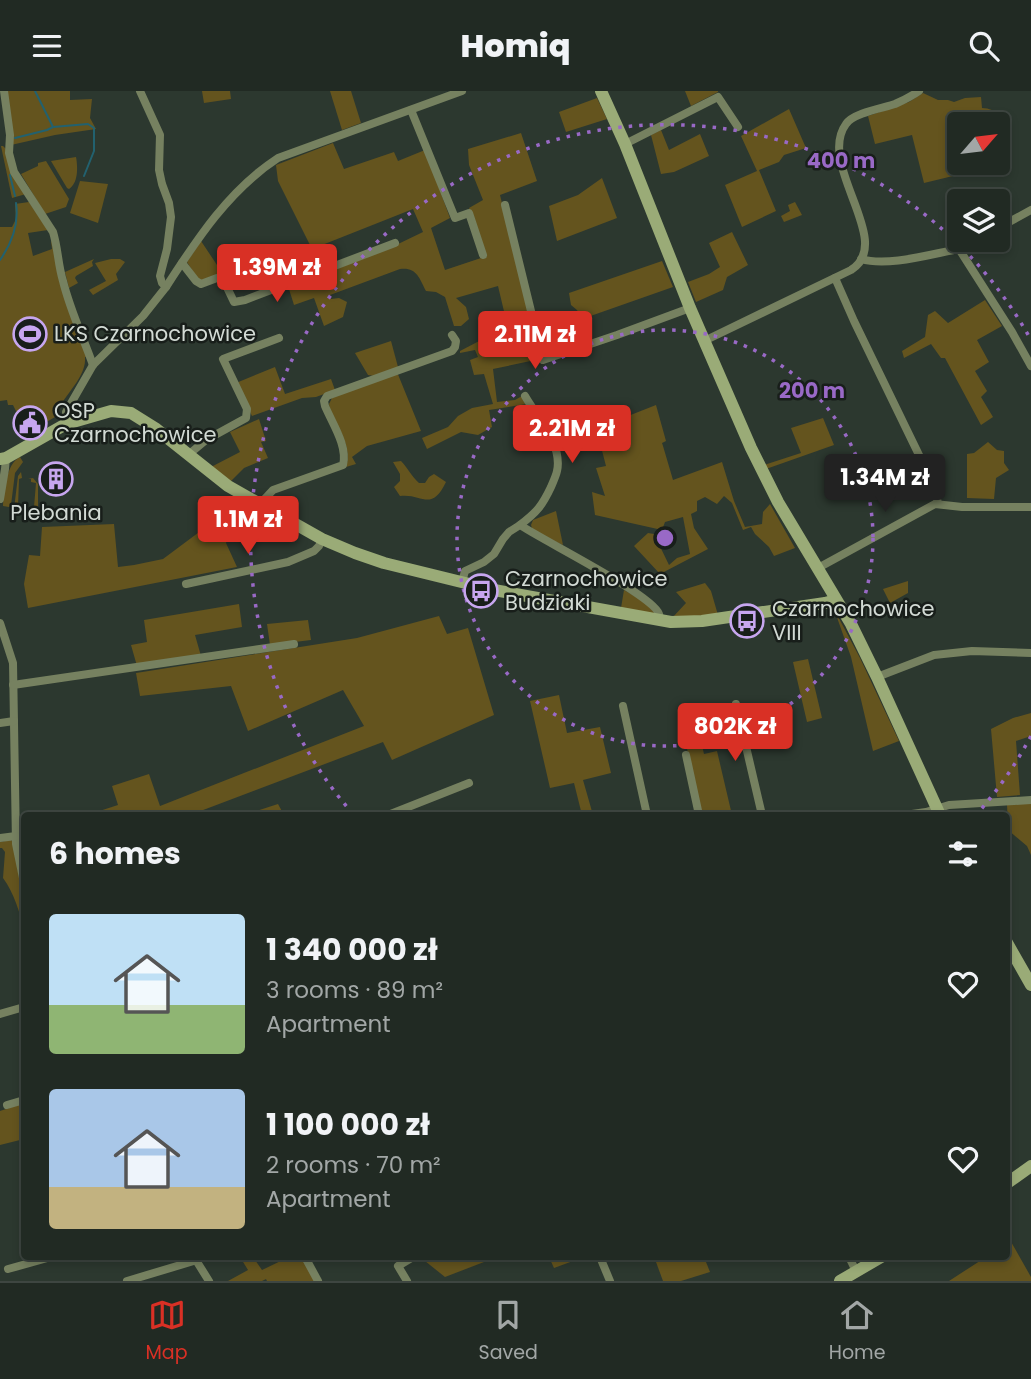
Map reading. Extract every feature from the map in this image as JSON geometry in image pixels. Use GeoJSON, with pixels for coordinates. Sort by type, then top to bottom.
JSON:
{"type":"FeatureCollection","features":[{"type":"Feature","properties":{"kind":"street"},"geometry":{"type":"LineString","coordinates":[[4,91],[10,135],[9,153],[14,172],[53,232],[71,310],[93,365]]}},
{"type":"Feature","properties":{"kind":"street"},"geometry":{"type":"LineString","coordinates":[[140,91],[160,135],[159,170],[171,217],[171,229],[160,276],[166,287]]}},
{"type":"Feature","properties":{"kind":"street"},"geometry":{"type":"LineString","coordinates":[[66,424],[66,412],[93,365],[143,316],[228,201],[245,183],[278,158],[462,91]]}},
{"type":"Feature","properties":{"kind":"street"},"geometry":{"type":"LineString","coordinates":[[601,91],[690,308],[763,474],[851,624],[939,812],[949,804],[1031,800]]}},
{"type":"Feature","properties":{"kind":"street"},"geometry":{"type":"LineString","coordinates":[[704,341],[855,268],[861,259],[865,238],[843,173],[839,149],[841,135],[852,118],[893,104],[919,91]]}},
{"type":"Feature","properties":{"kind":"street"},"geometry":{"type":"LineString","coordinates":[[625,144],[718,97],[738,127]]}},
{"type":"Feature","properties":{"kind":"street"},"geometry":{"type":"LineString","coordinates":[[411,110],[455,218],[469,213],[483,255]]}},
{"type":"Feature","properties":{"kind":"street"},"geometry":{"type":"LineString","coordinates":[[505,205],[543,360],[690,308]]}},
{"type":"Feature","properties":{"kind":"street"},"geometry":{"type":"LineString","coordinates":[[1010,221],[1031,210]]}},
{"type":"Feature","properties":{"kind":"street"},"geometry":{"type":"LineString","coordinates":[[182,263],[201,284],[217,278],[223,279],[234,302],[246,300],[396,243]]}},
{"type":"Feature","properties":{"kind":"street"},"geometry":{"type":"LineString","coordinates":[[861,259],[872,263],[947,251]]}},
{"type":"Feature","properties":{"kind":"street"},"geometry":{"type":"LineString","coordinates":[[961,252],[1031,366]]}},
{"type":"Feature","properties":{"kind":"street"},"geometry":{"type":"LineString","coordinates":[[835,278],[934,488],[938,504]]}},
{"type":"Feature","properties":{"kind":"street"},"geometry":{"type":"LineString","coordinates":[[260,503],[273,490],[343,465],[343,448],[325,406],[327,396],[452,351],[456,341],[452,335]]}},
{"type":"Feature","properties":{"kind":"street"},"geometry":{"type":"LineString","coordinates":[[188,455],[206,439],[246,418],[247,409],[223,359],[279,338]]}},
{"type":"Feature","properties":{"kind":"street"},"geometry":{"type":"LineString","coordinates":[[462,582],[465,571],[494,554],[509,532],[538,511],[557,470],[554,445],[524,396]]}},
{"type":"Feature","properties":{"kind":"street"},"geometry":{"type":"LineString","coordinates":[[0,499],[5,469],[3,458],[66,424],[111,411],[131,413],[155,428],[228,486],[322,539],[375,560],[518,595],[680,622],[836,600]]}},
{"type":"Feature","properties":{"kind":"street"},"geometry":{"type":"LineString","coordinates":[[818,568],[931,505],[1031,507]]}},
{"type":"Feature","properties":{"kind":"street"},"geometry":{"type":"LineString","coordinates":[[520,525],[568,551],[641,597],[654,607],[659,614],[659,620]]}},
{"type":"Feature","properties":{"kind":"street"},"geometry":{"type":"LineString","coordinates":[[186,584],[288,562],[314,551],[322,539]]}},
{"type":"Feature","properties":{"kind":"street"},"geometry":{"type":"LineString","coordinates":[[0,623],[13,663],[16,836],[21,869]]}},
{"type":"Feature","properties":{"kind":"street"},"geometry":{"type":"LineString","coordinates":[[13,685],[295,644]]}},
{"type":"Feature","properties":{"kind":"street"},"geometry":{"type":"LineString","coordinates":[[877,677],[934,655],[968,651],[1031,653]]}},
{"type":"Feature","properties":{"kind":"street"},"geometry":{"type":"LineString","coordinates":[[736,704],[761,812]]}},
{"type":"Feature","properties":{"kind":"street"},"geometry":{"type":"LineString","coordinates":[[623,706],[646,812]]}},
{"type":"Feature","properties":{"kind":"street"},"geometry":{"type":"LineString","coordinates":[[0,723],[14,721]]}},
{"type":"Feature","properties":{"kind":"street"},"geometry":{"type":"LineString","coordinates":[[686,755],[698,812]]}},
{"type":"Feature","properties":{"kind":"street"},"geometry":{"type":"LineString","coordinates":[[396,812],[469,783]]}},
{"type":"Feature","properties":{"kind":"street"},"geometry":{"type":"LineString","coordinates":[[0,838],[16,836]]}},
{"type":"Feature","properties":{"kind":"street"},"geometry":{"type":"LineString","coordinates":[[1010,948],[1031,985]]}},
{"type":"Feature","properties":{"kind":"street"},"geometry":{"type":"LineString","coordinates":[[0,1014],[21,1008]]}},
{"type":"Feature","properties":{"kind":"street"},"geometry":{"type":"LineString","coordinates":[[7,1105],[21,1101]]}},
{"type":"Feature","properties":{"kind":"street"},"geometry":{"type":"LineString","coordinates":[[1010,1181],[1031,1166]]}},
{"type":"Feature","properties":{"kind":"street"},"geometry":{"type":"LineString","coordinates":[[8,1269],[40,1260]]}},
{"type":"Feature","properties":{"kind":"street"},"geometry":{"type":"LineString","coordinates":[[127,1281],[189,1260]]}},
{"type":"Feature","properties":{"kind":"street"},"geometry":{"type":"LineString","coordinates":[[196,1260],[209,1281]]}},
{"type":"Feature","properties":{"kind":"street"},"geometry":{"type":"LineString","coordinates":[[307,1260],[318,1281]]}},
{"type":"Feature","properties":{"kind":"street"},"geometry":{"type":"LineString","coordinates":[[407,1281],[398,1266],[408,1260]]}},
{"type":"Feature","properties":{"kind":"street"},"geometry":{"type":"LineString","coordinates":[[601,1260],[610,1281]]}},
{"type":"Feature","properties":{"kind":"street"},"geometry":{"type":"LineString","coordinates":[[850,1260],[856,1271]]}},
{"type":"Feature","properties":{"kind":"street"},"geometry":{"type":"LineString","coordinates":[[840,1281],[876,1260]]}},
{"type":"Feature","properties":{"kind":"shaded area"},"geometry":{"type":"Polygon","coordinates":[[[7,91],[70,91],[70,100],[92,99],[90,118],[96,129],[11,145],[7,91]]]}},
{"type":"Feature","properties":{"kind":"shaded area"},"geometry":{"type":"Polygon","coordinates":[[[202,91],[230,91],[231,99],[204,103],[202,91]]]}},
{"type":"Feature","properties":{"kind":"shaded area"},"geometry":{"type":"Polygon","coordinates":[[[330,91],[351,91],[361,123],[342,130],[330,91]]]}},
{"type":"Feature","properties":{"kind":"shaded area"},"geometry":{"type":"Polygon","coordinates":[[[685,91],[718,91],[718,92],[691,106],[685,91]]]}},
{"type":"Feature","properties":{"kind":"shaded area"},"geometry":{"type":"Polygon","coordinates":[[[923,93],[938,100],[954,102],[981,97],[982,108],[996,112],[947,112],[947,175],[957,175],[924,183],[912,135],[875,144],[868,116],[909,102],[923,93]]]}},
{"type":"Feature","properties":{"kind":"shaded area"},"geometry":{"type":"Polygon","coordinates":[[[597,98],[607,119],[566,132],[559,112],[597,98]]]}},
{"type":"Feature","properties":{"kind":"shaded area"},"geometry":{"type":"Polygon","coordinates":[[[789,109],[806,148],[784,155],[779,162],[759,170],[776,211],[742,227],[725,185],[757,171],[741,136],[789,109]]]}},
{"type":"Feature","properties":{"kind":"shaded area"},"geometry":{"type":"Polygon","coordinates":[[[661,130],[669,150],[700,134],[709,156],[674,172],[661,174],[651,135],[661,130]]]}},
{"type":"Feature","properties":{"kind":"shaded area"},"geometry":{"type":"Polygon","coordinates":[[[521,133],[537,181],[500,195],[540,359],[493,369],[497,402],[515,400],[522,396],[527,404],[489,410],[492,427],[478,435],[461,432],[427,449],[422,438],[448,427],[458,416],[472,408],[493,404],[484,374],[474,375],[470,360],[478,357],[475,350],[460,351],[507,324],[498,286],[456,298],[466,307],[469,319],[461,326],[454,326],[445,297],[426,291],[413,271],[400,269],[330,295],[331,299],[339,298],[347,302],[343,317],[324,326],[314,298],[294,305],[288,286],[423,232],[413,209],[312,249],[278,181],[276,165],[333,143],[344,169],[394,152],[398,161],[425,150],[450,218],[431,228],[445,270],[487,256],[469,208],[483,200],[469,165],[468,149],[521,133]]]}},
{"type":"Feature","properties":{"kind":"shaded area"},"geometry":{"type":"Polygon","coordinates":[[[1,146],[6,149],[26,194],[12,198],[1,146]]]}},
{"type":"Feature","properties":{"kind":"shaded area"},"geometry":{"type":"Polygon","coordinates":[[[76,157],[76,179],[69,189],[51,161],[76,157]]]}},
{"type":"Feature","properties":{"kind":"shaded area"},"geometry":{"type":"Polygon","coordinates":[[[46,161],[69,199],[66,207],[45,214],[21,174],[46,161]]]}},
{"type":"Feature","properties":{"kind":"shaded area"},"geometry":{"type":"Polygon","coordinates":[[[602,178],[617,218],[557,241],[549,206],[578,195],[602,178]]]}},
{"type":"Feature","properties":{"kind":"shaded area"},"geometry":{"type":"Polygon","coordinates":[[[80,181],[108,184],[98,223],[70,213],[80,181]]]}},
{"type":"Feature","properties":{"kind":"shaded area"},"geometry":{"type":"Polygon","coordinates":[[[29,202],[48,230],[28,233],[33,256],[52,249],[51,241],[53,242],[87,357],[78,381],[55,417],[33,430],[31,425],[34,423],[30,413],[19,417],[13,405],[8,405],[7,400],[0,401],[0,227],[12,227],[16,219],[15,204],[29,202]]]}},
{"type":"Feature","properties":{"kind":"shaded area"},"geometry":{"type":"Polygon","coordinates":[[[795,202],[802,215],[784,222],[781,216],[790,211],[788,205],[795,202]]]}},
{"type":"Feature","properties":{"kind":"shaded area"},"geometry":{"type":"Polygon","coordinates":[[[732,232],[748,265],[727,277],[723,290],[696,302],[688,282],[720,267],[709,243],[732,232]]]}},
{"type":"Feature","properties":{"kind":"shaded area"},"geometry":{"type":"Polygon","coordinates":[[[201,241],[223,274],[201,281],[187,262],[201,241]]]}},
{"type":"Feature","properties":{"kind":"shaded area"},"geometry":{"type":"Polygon","coordinates":[[[94,259],[93,266],[76,276],[78,283],[69,288],[65,272],[94,259]]]}},
{"type":"Feature","properties":{"kind":"shaded area"},"geometry":{"type":"Polygon","coordinates":[[[111,259],[125,262],[116,274],[118,280],[93,295],[89,290],[106,281],[95,263],[111,259]]]}},
{"type":"Feature","properties":{"kind":"shaded area"},"geometry":{"type":"Polygon","coordinates":[[[662,261],[673,287],[582,319],[571,305],[569,293],[662,261]]]}},
{"type":"Feature","properties":{"kind":"shaded area"},"geometry":{"type":"Polygon","coordinates":[[[985,300],[1002,326],[977,340],[989,362],[975,371],[987,391],[981,397],[993,417],[981,425],[945,358],[941,358],[931,344],[904,358],[902,351],[925,337],[928,315],[935,311],[948,323],[985,300]]]}},
{"type":"Feature","properties":{"kind":"shaded area"},"geometry":{"type":"Polygon","coordinates":[[[391,341],[398,367],[374,376],[368,375],[355,353],[391,341]]]}},
{"type":"Feature","properties":{"kind":"shaded area"},"geometry":{"type":"Polygon","coordinates":[[[275,367],[285,394],[331,379],[335,390],[316,397],[302,398],[252,416],[236,383],[275,367]]]}},
{"type":"Feature","properties":{"kind":"shaded area"},"geometry":{"type":"Polygon","coordinates":[[[397,372],[421,431],[367,446],[352,457],[356,464],[346,467],[348,453],[330,410],[332,398],[397,372]]]}},
{"type":"Feature","properties":{"kind":"shaded area"},"geometry":{"type":"Polygon","coordinates":[[[656,405],[666,441],[662,443],[673,480],[722,462],[745,527],[762,524],[763,512],[770,504],[795,548],[774,556],[751,527],[743,530],[732,503],[724,496],[717,504],[705,497],[697,501],[697,511],[691,514],[694,528],[708,549],[660,574],[634,546],[648,533],[654,534],[669,565],[677,558],[690,554],[683,517],[665,522],[662,530],[595,515],[592,492],[605,496],[596,468],[606,466],[599,439],[625,432],[623,418],[656,405]]]}},
{"type":"Feature","properties":{"kind":"shaded area"},"geometry":{"type":"Polygon","coordinates":[[[823,418],[834,445],[766,469],[764,465],[801,453],[791,428],[823,418]]]}},
{"type":"Feature","properties":{"kind":"shaded area"},"geometry":{"type":"Polygon","coordinates":[[[259,419],[266,441],[261,442],[268,458],[244,468],[231,481],[211,467],[240,452],[230,432],[259,419]]]}},
{"type":"Feature","properties":{"kind":"shaded area"},"geometry":{"type":"Polygon","coordinates":[[[988,442],[997,450],[1004,451],[1004,463],[1009,470],[996,478],[994,499],[967,498],[967,454],[974,453],[988,442]]]}},
{"type":"Feature","properties":{"kind":"shaded area"},"geometry":{"type":"Polygon","coordinates":[[[20,457],[23,462],[15,473],[11,505],[3,506],[9,472],[20,457]]]}},
{"type":"Feature","properties":{"kind":"shaded area"},"geometry":{"type":"Polygon","coordinates":[[[401,461],[419,483],[425,483],[434,474],[446,482],[436,497],[426,499],[400,496],[394,487],[400,481],[400,474],[393,462],[401,461]]]}},
{"type":"Feature","properties":{"kind":"shaded area"},"geometry":{"type":"Polygon","coordinates":[[[21,472],[18,507],[34,507],[36,483],[28,479],[33,478],[38,484],[36,512],[14,509],[18,476],[21,472]]]}},
{"type":"Feature","properties":{"kind":"shaded area"},"geometry":{"type":"Polygon","coordinates":[[[556,511],[563,545],[533,531],[531,525],[533,520],[556,511]]]}},
{"type":"Feature","properties":{"kind":"shaded area"},"geometry":{"type":"Polygon","coordinates":[[[222,515],[230,531],[226,543],[237,567],[28,608],[24,584],[29,555],[40,556],[42,527],[114,524],[118,567],[163,559],[222,515]]]}},
{"type":"Feature","properties":{"kind":"shaded area"},"geometry":{"type":"Polygon","coordinates":[[[908,581],[908,593],[890,603],[883,589],[908,581]]]}},
{"type":"Feature","properties":{"kind":"shaded area"},"geometry":{"type":"Polygon","coordinates":[[[705,583],[711,591],[718,615],[673,617],[686,603],[676,592],[705,583]]]}},
{"type":"Feature","properties":{"kind":"shaded area"},"geometry":{"type":"Polygon","coordinates":[[[624,590],[643,601],[654,612],[653,615],[621,608],[624,590]]]}},
{"type":"Feature","properties":{"kind":"shaded area"},"geometry":{"type":"Polygon","coordinates":[[[239,604],[242,627],[195,635],[201,656],[137,666],[131,645],[147,642],[144,620],[239,604]]]}},
{"type":"Feature","properties":{"kind":"shaded area"},"geometry":{"type":"Polygon","coordinates":[[[834,609],[899,741],[873,751],[851,657],[834,609]]]}},
{"type":"Feature","properties":{"kind":"shaded area"},"geometry":{"type":"Polygon","coordinates":[[[439,616],[447,634],[468,628],[494,715],[392,760],[383,742],[198,812],[96,812],[118,805],[112,786],[149,774],[160,806],[364,726],[343,690],[248,731],[231,686],[140,696],[136,673],[357,638],[439,616]]]}},
{"type":"Feature","properties":{"kind":"shaded area"},"geometry":{"type":"Polygon","coordinates":[[[308,620],[311,640],[270,645],[267,624],[308,620]]]}},
{"type":"Feature","properties":{"kind":"shaded area"},"geometry":{"type":"Polygon","coordinates":[[[808,659],[822,718],[807,722],[793,662],[808,659]]]}},
{"type":"Feature","properties":{"kind":"shaded area"},"geometry":{"type":"Polygon","coordinates":[[[559,695],[567,733],[600,727],[611,773],[583,780],[592,812],[581,812],[574,783],[550,788],[530,701],[559,695]]]}},
{"type":"Feature","properties":{"kind":"shaded area"},"geometry":{"type":"Polygon","coordinates":[[[1031,713],[1031,736],[1016,741],[1020,795],[997,797],[991,729],[1031,713]]]}},
{"type":"Feature","properties":{"kind":"shaded area"},"geometry":{"type":"Polygon","coordinates":[[[696,720],[704,754],[717,751],[731,812],[701,812],[681,722],[696,720]]]}},
{"type":"Feature","properties":{"kind":"shaded area"},"geometry":{"type":"Polygon","coordinates":[[[1031,803],[1031,855],[1027,846],[1010,832],[1010,812],[1007,812],[1007,804],[1031,803]]]}},
{"type":"Feature","properties":{"kind":"shaded area"},"geometry":{"type":"Polygon","coordinates":[[[278,804],[282,812],[253,812],[278,804]]]}},
{"type":"Feature","properties":{"kind":"shaded area"},"geometry":{"type":"Polygon","coordinates":[[[0,842],[13,842],[21,886],[21,920],[3,878],[5,852],[0,848],[0,842]]]}},
{"type":"Feature","properties":{"kind":"shaded area"},"geometry":{"type":"Polygon","coordinates":[[[21,1104],[21,1140],[0,1145],[0,1111],[21,1104]]]}},
{"type":"Feature","properties":{"kind":"shaded area"},"geometry":{"type":"Polygon","coordinates":[[[1010,1240],[1031,1277],[1031,1281],[949,1281],[981,1260],[1010,1260],[1010,1240]]]}},
{"type":"Feature","properties":{"kind":"shaded area"},"geometry":{"type":"Polygon","coordinates":[[[242,1260],[255,1260],[262,1270],[283,1260],[305,1260],[316,1281],[228,1281],[248,1270],[242,1260]]]}},
{"type":"Feature","properties":{"kind":"shaded area"},"geometry":{"type":"Polygon","coordinates":[[[424,1260],[489,1260],[445,1277],[424,1260]]]}},
{"type":"Feature","properties":{"kind":"shaded area"},"geometry":{"type":"Polygon","coordinates":[[[550,1260],[576,1260],[554,1268],[550,1260]]]}},
{"type":"Feature","properties":{"kind":"shaded area"},"geometry":{"type":"Polygon","coordinates":[[[705,1260],[710,1272],[681,1281],[663,1281],[656,1262],[705,1260]]]}},
{"type":"Feature","properties":{"kind":"waterway"},"geometry":{"type":"LineString","coordinates":[[15,138],[53,127],[35,91]]}},
{"type":"Feature","properties":{"kind":"waterway"},"geometry":{"type":"LineString","coordinates":[[53,127],[88,124],[94,128],[94,151],[84,176]]}},
{"type":"Feature","properties":{"kind":"waterway"},"geometry":{"type":"LineString","coordinates":[[10,175],[15,196]]}},
{"type":"Feature","properties":{"kind":"waterway"},"geometry":{"type":"LineString","coordinates":[[0,260],[14,233],[16,203]]}},
{"type":"Feature","properties":{"kind":"place","name":"LKS Czarnochowice"},"geometry":{"type":"Point","coordinates":[30,334]}},
{"type":"Feature","properties":{"kind":"place","name":"OSP Czarnochowice"},"geometry":{"type":"Point","coordinates":[30,423]}},
{"type":"Feature","properties":{"kind":"place","name":"Plebania"},"geometry":{"type":"Point","coordinates":[56,479]}},
{"type":"Feature","properties":{"kind":"place","name":"Czarnochowice Budziaki"},"geometry":{"type":"Point","coordinates":[481,591]}},
{"type":"Feature","properties":{"kind":"place","name":"Czarnochowice VIII"},"geometry":{"type":"Point","coordinates":[747,621]}}]}
